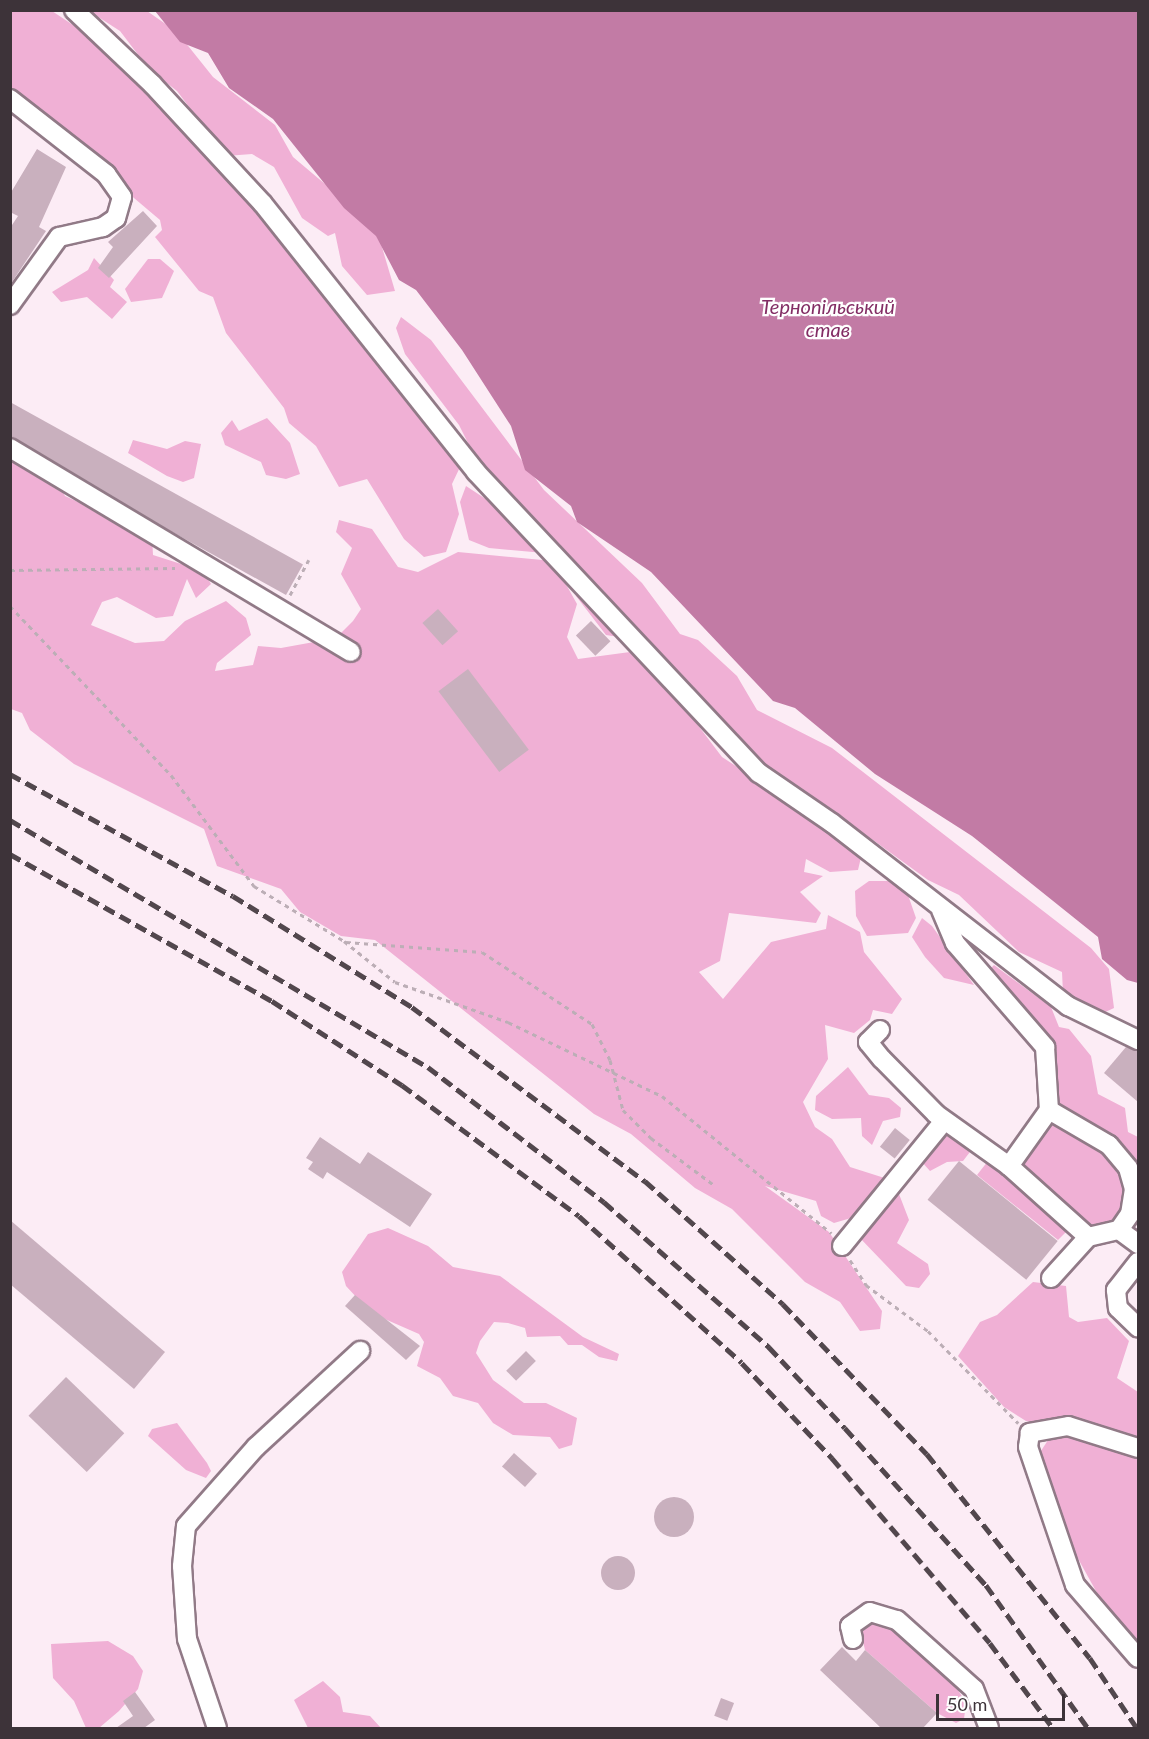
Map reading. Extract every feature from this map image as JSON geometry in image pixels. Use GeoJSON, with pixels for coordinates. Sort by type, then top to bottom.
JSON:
{"type":"FeatureCollection","features":[{"type":"Feature","properties":{"kind":"lane"},"geometry":{"type":"LineString","coordinates":[[74,10],[152,84],[263,204],[476,472],[711,727],[759,773],[1068,1006],[1138,1040]]}},
{"type":"Feature","properties":{"kind":"lane"},"geometry":{"type":"LineString","coordinates":[[10,99],[106,174],[122,197],[116,218],[103,227],[59,237],[10,305]]}},
{"type":"Feature","properties":{"kind":"lane"},"geometry":{"type":"LineString","coordinates":[[10,448],[351,652]]}},
{"type":"Feature","properties":{"kind":"lane"},"geometry":{"type":"LineString","coordinates":[[940,908],[955,943],[1045,1047],[1049,1110],[1009,1166]]}},
{"type":"Feature","properties":{"kind":"lane"},"geometry":{"type":"LineString","coordinates":[[880,1030],[867,1042],[944,1121],[1009,1166],[1088,1237]]}},
{"type":"Feature","properties":{"kind":"lane"},"geometry":{"type":"LineString","coordinates":[[1049,1110],[1109,1145],[1128,1168],[1134,1189],[1130,1214],[1119,1230],[1088,1237],[1051,1278]]}},
{"type":"Feature","properties":{"kind":"lane"},"geometry":{"type":"LineString","coordinates":[[842,1246],[944,1121]]}},
{"type":"Feature","properties":{"kind":"lane"},"geometry":{"type":"LineString","coordinates":[[1119,1230],[1138,1244]]}},
{"type":"Feature","properties":{"kind":"lane"},"geometry":{"type":"LineString","coordinates":[[1138,1262],[1116,1290],[1118,1308],[1138,1327]]}},
{"type":"Feature","properties":{"kind":"lane"},"geometry":{"type":"LineString","coordinates":[[217,1728],[188,1639],[182,1566],[186,1527],[256,1447],[360,1351]]}},
{"type":"Feature","properties":{"kind":"lane"},"geometry":{"type":"LineString","coordinates":[[1138,1448],[1068,1426],[1030,1433],[1028,1447],[1075,1586],[1138,1658]]}},
{"type":"Feature","properties":{"kind":"lane"},"geometry":{"type":"LineString","coordinates":[[853,1639],[850,1626],[855,1618],[884,1612],[974,1689],[982,1725]]}},
{"type":"Feature","properties":{"kind":"path"},"geometry":{"type":"LineString","coordinates":[[282,610],[309,560]]}},
{"type":"Feature","properties":{"kind":"path"},"geometry":{"type":"LineString","coordinates":[[10,570],[210,567]]}},
{"type":"Feature","properties":{"kind":"path"},"geometry":{"type":"LineString","coordinates":[[10,606],[171,775],[254,886],[344,941],[395,982],[508,1022],[612,1076],[662,1096],[842,1246],[866,1285],[928,1331],[999,1408],[1030,1433]]}},
{"type":"Feature","properties":{"kind":"path"},"geometry":{"type":"LineString","coordinates":[[344,941],[482,952],[592,1024],[610,1060],[612,1076],[624,1110],[637,1124],[714,1185]]}},
{"type":"Feature","properties":{"kind":"shaded area"},"geometry":{"type":"Polygon","coordinates":[[[11,11],[52,11],[91,37],[151,94],[159,109],[193,136],[241,197],[257,203],[461,465],[452,484],[459,514],[446,552],[424,557],[404,539],[367,479],[339,487],[316,446],[289,423],[284,408],[226,333],[213,297],[199,291],[155,237],[162,230],[160,220],[11,94],[11,11]]]}},
{"type":"Feature","properties":{"kind":"shaded area"},"geometry":{"type":"Polygon","coordinates":[[[89,11],[147,11],[177,32],[213,77],[275,125],[293,157],[376,227],[395,291],[367,295],[342,266],[335,233],[328,236],[302,218],[274,167],[252,154],[226,156],[177,91],[149,69],[120,31],[89,11]]]}},
{"type":"Feature","properties":{"kind":"shaded area"},"geometry":{"type":"Polygon","coordinates":[[[94,258],[114,280],[110,287],[127,302],[112,319],[87,297],[61,302],[52,292],[88,270],[94,258]]]}},
{"type":"Feature","properties":{"kind":"shaded area"},"geometry":{"type":"Polygon","coordinates":[[[148,259],[160,259],[174,271],[162,298],[131,302],[125,289],[148,259]]]}},
{"type":"Feature","properties":{"kind":"shaded area"},"geometry":{"type":"Polygon","coordinates":[[[401,317],[431,340],[544,490],[642,583],[680,634],[698,640],[737,676],[757,710],[832,748],[1091,948],[1109,969],[1114,1008],[1099,1015],[1063,993],[1062,972],[1019,952],[959,895],[928,880],[873,840],[791,798],[709,721],[668,663],[645,641],[606,635],[576,596],[566,572],[544,553],[489,548],[469,540],[460,502],[466,486],[501,509],[459,425],[405,354],[396,328],[401,317]]]}},
{"type":"Feature","properties":{"kind":"shaded area"},"geometry":{"type":"Polygon","coordinates":[[[267,418],[290,443],[300,474],[286,479],[266,475],[261,462],[225,445],[221,433],[232,420],[239,431],[267,418]]]}},
{"type":"Feature","properties":{"kind":"shaded area"},"geometry":{"type":"Polygon","coordinates":[[[133,440],[167,449],[185,441],[201,444],[194,478],[183,482],[167,476],[128,453],[133,440]]]}},
{"type":"Feature","properties":{"kind":"shaded area"},"geometry":{"type":"Polygon","coordinates":[[[10,450],[58,482],[65,496],[152,536],[153,555],[203,571],[211,584],[196,598],[187,579],[173,616],[156,618],[117,597],[102,602],[91,625],[135,643],[164,641],[185,621],[226,601],[246,618],[251,635],[217,663],[215,671],[253,665],[258,646],[281,648],[336,638],[353,621],[361,609],[341,574],[352,548],[336,532],[339,520],[372,529],[398,567],[418,572],[458,552],[553,561],[577,604],[567,637],[578,659],[630,652],[669,687],[722,757],[863,849],[858,870],[830,872],[806,859],[804,872],[823,876],[800,892],[821,913],[816,923],[729,913],[720,961],[699,972],[723,999],[771,942],[826,929],[828,915],[860,932],[864,952],[902,999],[892,1014],[873,1010],[870,1020],[854,1033],[825,1025],[828,1059],[803,1102],[815,1127],[832,1139],[850,1167],[894,1181],[909,1220],[897,1243],[928,1264],[930,1274],[919,1288],[906,1286],[859,1237],[868,1228],[851,1218],[834,1223],[821,1216],[816,1201],[765,1186],[829,1232],[882,1311],[880,1329],[860,1331],[840,1302],[805,1282],[732,1209],[695,1188],[631,1134],[594,1114],[375,940],[341,936],[300,912],[281,889],[217,866],[204,829],[74,764],[30,730],[22,713],[11,709],[10,450]]]}},
{"type":"Feature","properties":{"kind":"shaded area"},"geometry":{"type":"Polygon","coordinates":[[[869,881],[892,881],[908,895],[916,918],[908,933],[867,936],[856,916],[855,891],[869,881]]]}},
{"type":"Feature","properties":{"kind":"shaded area"},"geometry":{"type":"Polygon","coordinates":[[[922,918],[932,926],[974,985],[944,978],[925,957],[912,937],[922,918]]]}},
{"type":"Feature","properties":{"kind":"shaded area"},"geometry":{"type":"Polygon","coordinates":[[[994,965],[1051,1007],[1059,1027],[1069,1029],[1091,1056],[1098,1094],[1125,1108],[1128,1132],[1138,1137],[1138,1174],[1118,1222],[1093,1228],[1081,1223],[1021,1166],[1048,1123],[1052,1063],[983,976],[994,965]]]}},
{"type":"Feature","properties":{"kind":"shaded area"},"geometry":{"type":"Polygon","coordinates":[[[848,1067],[869,1095],[889,1098],[901,1108],[900,1117],[883,1121],[872,1145],[862,1136],[861,1118],[832,1119],[815,1110],[816,1096],[848,1067]]]}},
{"type":"Feature","properties":{"kind":"shaded area"},"geometry":{"type":"Polygon","coordinates":[[[958,1117],[970,1125],[973,1148],[963,1161],[947,1162],[930,1171],[921,1161],[958,1117]]]}},
{"type":"Feature","properties":{"kind":"shaded area"},"geometry":{"type":"Polygon","coordinates":[[[988,1161],[1068,1225],[1067,1231],[1058,1240],[977,1175],[988,1161]]]}},
{"type":"Feature","properties":{"kind":"shaded area"},"geometry":{"type":"Polygon","coordinates":[[[388,1228],[428,1246],[453,1267],[500,1276],[583,1337],[619,1354],[617,1361],[599,1357],[582,1345],[568,1345],[560,1336],[527,1337],[525,1328],[508,1323],[494,1322],[480,1341],[476,1353],[493,1380],[524,1403],[546,1403],[577,1418],[572,1445],[559,1449],[550,1437],[513,1435],[493,1423],[478,1403],[453,1396],[440,1378],[417,1366],[424,1342],[419,1334],[371,1313],[346,1286],[342,1272],[368,1234],[388,1228]]]}},
{"type":"Feature","properties":{"kind":"shaded area"},"geometry":{"type":"Polygon","coordinates":[[[1033,1282],[1066,1286],[1069,1317],[1078,1322],[1107,1318],[1129,1341],[1117,1378],[1138,1392],[1138,1443],[1026,1421],[1004,1407],[958,1356],[980,1322],[997,1315],[1033,1282]]]}},
{"type":"Feature","properties":{"kind":"shaded area"},"geometry":{"type":"Polygon","coordinates":[[[177,1423],[207,1463],[211,1471],[206,1478],[186,1470],[148,1436],[152,1429],[177,1423]]]}},
{"type":"Feature","properties":{"kind":"shaded area"},"geometry":{"type":"Polygon","coordinates":[[[1060,1433],[1138,1454],[1138,1646],[1102,1602],[1065,1535],[1039,1454],[1050,1437],[1060,1433]]]}},
{"type":"Feature","properties":{"kind":"shaded area"},"geometry":{"type":"Polygon","coordinates":[[[871,1619],[893,1628],[953,1682],[966,1703],[964,1719],[956,1723],[937,1713],[865,1650],[859,1624],[871,1619]]]}},
{"type":"Feature","properties":{"kind":"shaded area"},"geometry":{"type":"Polygon","coordinates":[[[108,1641],[133,1656],[143,1671],[138,1689],[119,1711],[99,1728],[86,1728],[74,1701],[53,1678],[51,1644],[108,1641]]]}},
{"type":"Feature","properties":{"kind":"shaded area"},"geometry":{"type":"Polygon","coordinates":[[[323,1681],[340,1697],[343,1712],[370,1716],[381,1728],[308,1728],[294,1700],[323,1681]]]}},
{"type":"Feature","properties":{"kind":"water","name":"Тернопільський став"},"geometry":{"type":"Polygon","coordinates":[[[155,11],[1138,11],[1138,983],[1127,980],[1102,959],[1098,937],[972,836],[875,774],[795,708],[773,701],[651,572],[577,522],[571,506],[525,470],[511,426],[462,350],[416,290],[399,280],[376,236],[344,208],[273,119],[229,88],[208,53],[180,42],[155,11]]]}},
{"type":"Feature","properties":{"kind":"building"},"geometry":{"type":"Polygon","coordinates":[[[37,149],[66,167],[39,227],[46,231],[10,285],[10,228],[18,216],[10,212],[10,194],[37,149]]]}},
{"type":"Feature","properties":{"kind":"building"},"geometry":{"type":"Polygon","coordinates":[[[143,211],[157,226],[109,278],[98,268],[113,247],[108,242],[143,211]]]}},
{"type":"Feature","properties":{"kind":"building"},"geometry":{"type":"Polygon","coordinates":[[[10,402],[303,564],[286,595],[10,442],[10,402]]]}},
{"type":"Feature","properties":{"kind":"building"},"geometry":{"type":"Polygon","coordinates":[[[438,609],[458,631],[442,645],[422,623],[438,609]]]}},
{"type":"Feature","properties":{"kind":"building"},"geometry":{"type":"Polygon","coordinates":[[[591,621],[610,641],[595,656],[576,636],[591,621]]]}},
{"type":"Feature","properties":{"kind":"building"},"geometry":{"type":"Polygon","coordinates":[[[468,669],[529,750],[499,772],[438,691],[468,669]]]}},
{"type":"Feature","properties":{"kind":"building"},"geometry":{"type":"Polygon","coordinates":[[[1126,1047],[1138,1051],[1138,1102],[1104,1073],[1126,1047]]]}},
{"type":"Feature","properties":{"kind":"building"},"geometry":{"type":"Polygon","coordinates":[[[895,1128],[910,1140],[895,1159],[880,1147],[895,1128]]]}},
{"type":"Feature","properties":{"kind":"building"},"geometry":{"type":"Polygon","coordinates":[[[320,1137],[360,1164],[368,1152],[432,1194],[410,1227],[327,1172],[323,1179],[308,1169],[313,1162],[306,1158],[320,1137]]]}},
{"type":"Feature","properties":{"kind":"building"},"geometry":{"type":"Polygon","coordinates":[[[959,1161],[1058,1241],[1026,1280],[928,1200],[959,1161]]]}},
{"type":"Feature","properties":{"kind":"building"},"geometry":{"type":"Polygon","coordinates":[[[10,1220],[165,1352],[134,1389],[10,1284],[10,1220]]]}},
{"type":"Feature","properties":{"kind":"building"},"geometry":{"type":"Polygon","coordinates":[[[355,1295],[420,1346],[406,1360],[345,1306],[355,1295]]]}},
{"type":"Feature","properties":{"kind":"building"},"geometry":{"type":"Polygon","coordinates":[[[526,1351],[536,1361],[516,1381],[506,1371],[526,1351]]]}},
{"type":"Feature","properties":{"kind":"building"},"geometry":{"type":"Polygon","coordinates":[[[66,1377],[124,1433],[87,1472],[28,1416],[66,1377]]]}},
{"type":"Feature","properties":{"kind":"building"},"geometry":{"type":"Polygon","coordinates":[[[514,1453],[537,1474],[525,1487],[502,1466],[514,1453]]]}},
{"type":"Feature","properties":{"kind":"building"},"geometry":{"type":"Polygon","coordinates":[[[674,1497],[688,1503],[694,1517],[688,1531],[674,1537],[660,1531],[654,1517],[660,1503],[674,1497]]]}},
{"type":"Feature","properties":{"kind":"building"},"geometry":{"type":"Polygon","coordinates":[[[618,1556],[630,1561],[635,1573],[630,1585],[618,1590],[606,1585],[601,1573],[606,1561],[618,1556]]]}},
{"type":"Feature","properties":{"kind":"building"},"geometry":{"type":"Polygon","coordinates":[[[842,1647],[856,1661],[865,1650],[937,1713],[923,1728],[881,1728],[820,1670],[842,1647]]]}},
{"type":"Feature","properties":{"kind":"building"},"geometry":{"type":"Polygon","coordinates":[[[135,1692],[155,1720],[144,1728],[116,1728],[133,1716],[123,1701],[135,1692]]]}},
{"type":"Feature","properties":{"kind":"building"},"geometry":{"type":"Polygon","coordinates":[[[721,1698],[734,1703],[727,1721],[714,1716],[721,1698]]]}},
{"type":"Feature","properties":{"kind":"railway"},"geometry":{"type":"LineString","coordinates":[[10,774],[233,896],[412,1007],[645,1181],[783,1304],[927,1454],[1090,1658],[1137,1728]]}},
{"type":"Feature","properties":{"kind":"railway"},"geometry":{"type":"LineString","coordinates":[[10,820],[428,1067],[604,1202],[769,1347],[845,1428],[986,1585],[1088,1728]]}},
{"type":"Feature","properties":{"kind":"railway"},"geometry":{"type":"LineString","coordinates":[[10,854],[272,1001],[402,1085],[579,1216],[742,1363],[832,1458],[990,1643],[1053,1728]]}}]}
